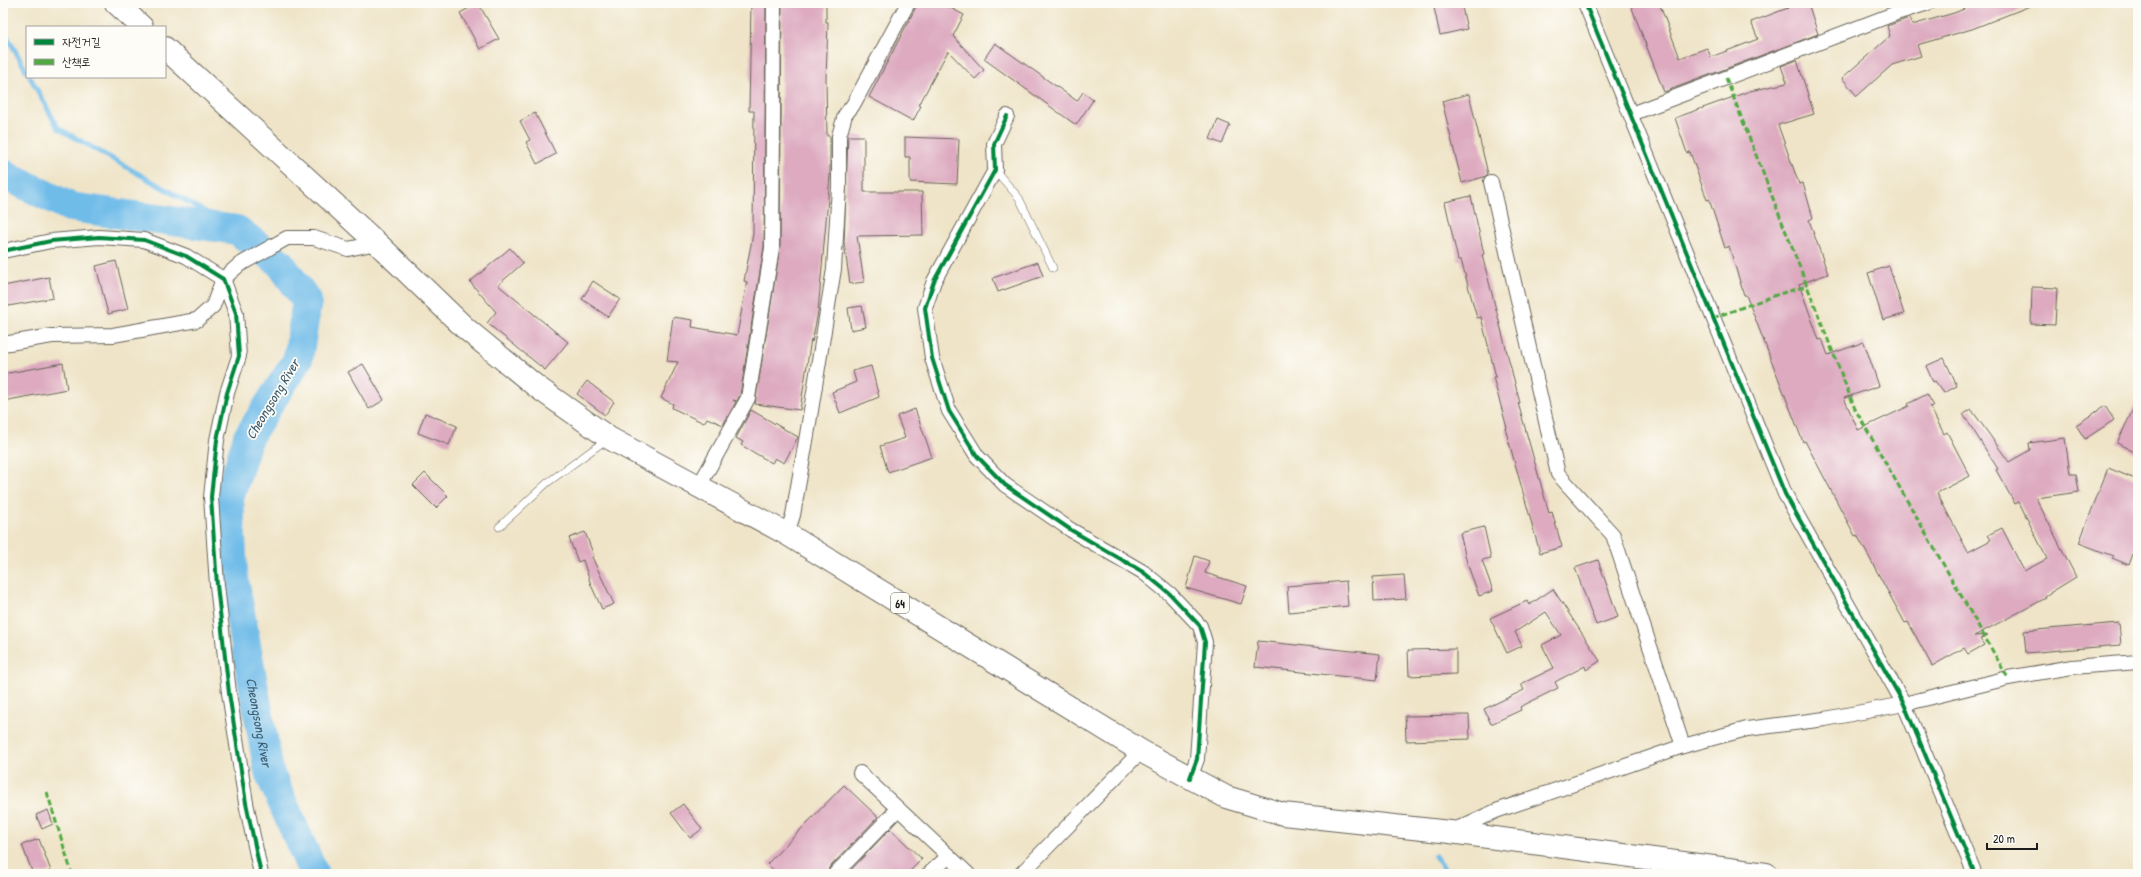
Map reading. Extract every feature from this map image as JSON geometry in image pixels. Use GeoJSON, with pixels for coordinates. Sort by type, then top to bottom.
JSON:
{"type":"FeatureCollection","features":[{"type":"Feature","properties":{"kind":"main road"},"geometry":{"type":"LineString","coordinates":[[116,3],[141,26]]}},
{"type":"Feature","properties":{"kind":"main road","name":"64"},"geometry":{"type":"LineString","coordinates":[[166,49],[377,243],[465,328],[537,387],[609,438],[787,534],[1140,750],[1226,797],[1283,814],[1450,832],[1766,874]]}},
{"type":"Feature","properties":{"kind":"street"},"geometry":{"type":"LineString","coordinates":[[699,486],[748,398],[772,248],[774,3]]}},
{"type":"Feature","properties":{"kind":"street"},"geometry":{"type":"LineString","coordinates":[[787,534],[793,515],[834,269],[839,187],[839,136],[845,115],[853,105],[908,3]]}},
{"type":"Feature","properties":{"kind":"street"},"geometry":{"type":"LineString","coordinates":[[1585,3],[1785,494],[1904,704],[1975,874]]}},
{"type":"Feature","properties":{"kind":"street"},"geometry":{"type":"LineString","coordinates":[[1631,114],[1899,12],[1928,3]]}},
{"type":"Feature","properties":{"kind":"street"},"geometry":{"type":"LineString","coordinates":[[1007,116],[994,144],[995,170],[934,281],[925,308],[932,358],[949,411],[977,456],[1005,485],[1071,530],[1143,572],[1170,594],[1200,626],[1205,642],[1197,759],[1190,778]]}},
{"type":"Feature","properties":{"kind":"street"},"geometry":{"type":"LineString","coordinates":[[1491,182],[1558,474],[1613,535],[1682,746]]}},
{"type":"Feature","properties":{"kind":"street"},"geometry":{"type":"LineString","coordinates":[[3,251],[51,241],[99,237],[144,240],[186,256],[223,279],[236,313],[239,356],[227,393],[217,440],[211,497],[216,585],[229,693],[246,803],[260,874]]}},
{"type":"Feature","properties":{"kind":"street"},"geometry":{"type":"LineString","coordinates":[[3,344],[52,336],[113,335],[196,320],[213,306],[223,279],[239,265],[287,238],[314,238],[348,249],[377,243]]}},
{"type":"Feature","properties":{"kind":"street"},"geometry":{"type":"LineString","coordinates":[[1450,832],[1496,811],[1682,746],[1747,729],[1825,719],[1904,704],[2008,678],[2072,667],[2138,662]]}},
{"type":"Feature","properties":{"kind":"street"},"geometry":{"type":"LineString","coordinates":[[1021,874],[1140,750]]}},
{"type":"Feature","properties":{"kind":"street"},"geometry":{"type":"LineString","coordinates":[[860,774],[968,874]]}},
{"type":"Feature","properties":{"kind":"street"},"geometry":{"type":"LineString","coordinates":[[835,874],[898,809]]}},
{"type":"Feature","properties":{"kind":"street"},"geometry":{"type":"LineString","coordinates":[[929,874],[949,856]]}},
{"type":"Feature","properties":{"kind":"lane"},"geometry":{"type":"LineString","coordinates":[[995,170],[1019,198],[1053,268]]}},
{"type":"Feature","properties":{"kind":"lane"},"geometry":{"type":"LineString","coordinates":[[499,528],[547,483],[609,438]]}},
{"type":"Feature","properties":{"kind":"building"},"geometry":{"type":"Polygon","coordinates":[[[478,3],[499,39],[480,49],[460,13],[478,3]]]}},
{"type":"Feature","properties":{"kind":"building"},"geometry":{"type":"Polygon","coordinates":[[[751,3],[766,3],[764,247],[740,395],[737,401],[733,400],[736,402],[723,425],[707,418],[704,423],[672,408],[673,404],[661,398],[678,362],[667,361],[673,317],[693,320],[692,327],[737,335],[747,282],[744,281],[753,234],[754,111],[749,111],[751,3]]]}},
{"type":"Feature","properties":{"kind":"building"},"geometry":{"type":"Polygon","coordinates":[[[782,3],[826,3],[826,22],[828,22],[826,80],[827,136],[830,136],[830,176],[818,312],[812,342],[811,339],[800,410],[755,404],[780,248],[782,3]]]}},
{"type":"Feature","properties":{"kind":"building"},"geometry":{"type":"Polygon","coordinates":[[[918,3],[941,3],[964,15],[953,36],[984,70],[975,79],[948,51],[919,105],[921,106],[913,121],[869,97],[918,3]]]}},
{"type":"Feature","properties":{"kind":"building"},"geometry":{"type":"Polygon","coordinates":[[[1433,3],[1461,3],[1467,29],[1440,35],[1433,3]]]}},
{"type":"Feature","properties":{"kind":"building"},"geometry":{"type":"Polygon","coordinates":[[[1630,3],[1659,3],[1680,58],[1707,48],[1711,57],[1758,39],[1751,22],[1788,8],[1787,3],[1808,3],[1818,34],[1664,92],[1630,3]]]}},
{"type":"Feature","properties":{"kind":"building"},"geometry":{"type":"Polygon","coordinates":[[[1979,3],[2035,4],[1972,29],[1917,45],[1921,56],[1892,65],[1857,96],[1842,78],[1890,36],[1887,26],[1909,18],[1912,25],[1954,13],[1979,3]]]}},
{"type":"Feature","properties":{"kind":"building"},"geometry":{"type":"Polygon","coordinates":[[[995,43],[1077,101],[1083,92],[1093,100],[1076,125],[984,59],[995,43]]]}},
{"type":"Feature","properties":{"kind":"building"},"geometry":{"type":"Polygon","coordinates":[[[1797,60],[1814,114],[1778,125],[1799,184],[1803,183],[1813,218],[1809,220],[1828,274],[1799,284],[1819,340],[1822,339],[1828,355],[1864,342],[1879,386],[1844,398],[1858,430],[1909,406],[1908,404],[1927,394],[1934,406],[1930,407],[1944,434],[1947,432],[1970,476],[1937,493],[1968,552],[1991,540],[1988,535],[2002,528],[2024,571],[2047,559],[2019,502],[2015,504],[1996,470],[1998,469],[1963,414],[1971,409],[2009,462],[2030,450],[2029,443],[2065,438],[2070,474],[2076,474],[2079,492],[2036,498],[2076,577],[2045,596],[2046,598],[1974,636],[1988,635],[1980,639],[1984,645],[1968,654],[1964,648],[1932,666],[1908,622],[1905,623],[1857,535],[1855,536],[1805,441],[1803,442],[1746,295],[1744,295],[1729,246],[1725,248],[1709,199],[1707,200],[1690,152],[1687,153],[1675,118],[1750,91],[1787,83],[1781,66],[1797,60]]]}},
{"type":"Feature","properties":{"kind":"building"},"geometry":{"type":"Polygon","coordinates":[[[1469,94],[1488,174],[1484,177],[1462,183],[1442,101],[1469,94]]]}},
{"type":"Feature","properties":{"kind":"building"},"geometry":{"type":"Polygon","coordinates":[[[535,113],[556,154],[537,164],[526,142],[530,140],[520,121],[535,113]]]}},
{"type":"Feature","properties":{"kind":"building"},"geometry":{"type":"Polygon","coordinates":[[[1218,120],[1230,125],[1222,144],[1210,139],[1218,120]]]}},
{"type":"Feature","properties":{"kind":"building"},"geometry":{"type":"Polygon","coordinates":[[[848,136],[864,136],[864,192],[922,192],[923,235],[857,236],[864,282],[850,284],[844,243],[848,136]]]}},
{"type":"Feature","properties":{"kind":"building"},"geometry":{"type":"Polygon","coordinates":[[[905,137],[959,139],[957,184],[910,182],[910,157],[905,157],[905,137]]]}},
{"type":"Feature","properties":{"kind":"building"},"geometry":{"type":"Polygon","coordinates":[[[1471,196],[1484,254],[1482,255],[1520,403],[1518,403],[1549,513],[1552,512],[1562,547],[1540,553],[1505,428],[1507,428],[1493,377],[1496,377],[1481,317],[1477,318],[1461,260],[1458,260],[1445,202],[1471,196]]]}},
{"type":"Feature","properties":{"kind":"building"},"geometry":{"type":"Polygon","coordinates":[[[510,248],[523,263],[498,285],[568,342],[545,370],[487,323],[496,312],[470,282],[510,248]]]}},
{"type":"Feature","properties":{"kind":"building"},"geometry":{"type":"Polygon","coordinates":[[[116,261],[128,309],[108,314],[96,266],[116,261]]]}},
{"type":"Feature","properties":{"kind":"building"},"geometry":{"type":"Polygon","coordinates":[[[1038,262],[1043,276],[998,292],[993,278],[1038,262]]]}},
{"type":"Feature","properties":{"kind":"building"},"geometry":{"type":"Polygon","coordinates":[[[1889,266],[1904,314],[1883,320],[1868,273],[1889,266]]]}},
{"type":"Feature","properties":{"kind":"building"},"geometry":{"type":"Polygon","coordinates":[[[49,277],[53,298],[3,307],[3,286],[49,277]]]}},
{"type":"Feature","properties":{"kind":"building"},"geometry":{"type":"Polygon","coordinates":[[[593,281],[620,299],[608,317],[582,299],[593,281]]]}},
{"type":"Feature","properties":{"kind":"building"},"geometry":{"type":"Polygon","coordinates":[[[2032,287],[2057,288],[2055,325],[2031,324],[2032,287]]]}},
{"type":"Feature","properties":{"kind":"building"},"geometry":{"type":"Polygon","coordinates":[[[862,306],[866,327],[851,330],[848,308],[862,306]]]}},
{"type":"Feature","properties":{"kind":"building"},"geometry":{"type":"Polygon","coordinates":[[[1944,358],[1957,386],[1944,393],[1935,381],[1933,382],[1926,366],[1944,358]]]}},
{"type":"Feature","properties":{"kind":"building"},"geometry":{"type":"Polygon","coordinates":[[[63,363],[67,389],[3,401],[3,374],[63,363]]]}},
{"type":"Feature","properties":{"kind":"building"},"geometry":{"type":"Polygon","coordinates":[[[363,364],[384,400],[369,409],[348,372],[363,364]]]}},
{"type":"Feature","properties":{"kind":"building"},"geometry":{"type":"Polygon","coordinates":[[[871,366],[879,397],[840,413],[832,392],[856,382],[853,371],[871,366]]]}},
{"type":"Feature","properties":{"kind":"building"},"geometry":{"type":"Polygon","coordinates":[[[587,381],[614,402],[605,415],[577,394],[587,381]]]}},
{"type":"Feature","properties":{"kind":"building"},"geometry":{"type":"Polygon","coordinates":[[[2138,399],[2138,454],[2117,443],[2138,399]]]}},
{"type":"Feature","properties":{"kind":"building"},"geometry":{"type":"Polygon","coordinates":[[[2105,406],[2114,420],[2085,439],[2076,425],[2105,406]]]}},
{"type":"Feature","properties":{"kind":"building"},"geometry":{"type":"Polygon","coordinates":[[[915,409],[932,457],[888,472],[880,446],[905,438],[897,416],[915,409]]]}},
{"type":"Feature","properties":{"kind":"building"},"geometry":{"type":"Polygon","coordinates":[[[751,410],[798,437],[784,463],[775,458],[772,463],[741,445],[743,442],[736,438],[751,410]]]}},
{"type":"Feature","properties":{"kind":"building"},"geometry":{"type":"Polygon","coordinates":[[[425,413],[457,426],[449,445],[418,433],[425,413]]]}},
{"type":"Feature","properties":{"kind":"building"},"geometry":{"type":"Polygon","coordinates":[[[2108,468],[2138,480],[2138,540],[2129,565],[2112,558],[2113,556],[2079,543],[2108,468]]]}},
{"type":"Feature","properties":{"kind":"building"},"geometry":{"type":"Polygon","coordinates":[[[425,473],[448,496],[436,508],[413,485],[425,473]]]}},
{"type":"Feature","properties":{"kind":"building"},"geometry":{"type":"Polygon","coordinates":[[[1484,527],[1491,558],[1482,560],[1493,591],[1479,596],[1467,563],[1460,533],[1484,527]]]}},
{"type":"Feature","properties":{"kind":"building"},"geometry":{"type":"Polygon","coordinates":[[[585,532],[594,556],[592,557],[614,604],[602,609],[591,585],[583,560],[578,562],[569,538],[585,532]]]}},
{"type":"Feature","properties":{"kind":"building"},"geometry":{"type":"Polygon","coordinates":[[[1195,556],[1209,561],[1205,573],[1247,586],[1241,604],[1186,588],[1195,556]]]}},
{"type":"Feature","properties":{"kind":"building"},"geometry":{"type":"Polygon","coordinates":[[[1598,560],[1618,617],[1596,625],[1575,568],[1598,560]]]}},
{"type":"Feature","properties":{"kind":"building"},"geometry":{"type":"Polygon","coordinates":[[[1404,575],[1406,599],[1374,601],[1373,577],[1404,575]]]}},
{"type":"Feature","properties":{"kind":"building"},"geometry":{"type":"Polygon","coordinates":[[[1346,581],[1348,606],[1289,612],[1287,586],[1346,581]]]}},
{"type":"Feature","properties":{"kind":"building"},"geometry":{"type":"Polygon","coordinates":[[[1553,589],[1600,661],[1586,670],[1585,666],[1555,682],[1558,688],[1520,707],[1521,710],[1491,724],[1484,709],[1524,690],[1521,684],[1554,668],[1542,645],[1561,635],[1546,612],[1515,632],[1522,646],[1507,653],[1490,618],[1527,601],[1529,605],[1553,589]]]}},
{"type":"Feature","properties":{"kind":"building"},"geometry":{"type":"Polygon","coordinates":[[[2119,623],[2121,645],[2026,653],[2024,631],[2119,623]]]}},
{"type":"Feature","properties":{"kind":"building"},"geometry":{"type":"Polygon","coordinates":[[[1258,641],[1380,654],[1377,680],[1255,667],[1258,641]]]}},
{"type":"Feature","properties":{"kind":"building"},"geometry":{"type":"Polygon","coordinates":[[[1456,649],[1456,674],[1409,676],[1408,650],[1456,649]]]}},
{"type":"Feature","properties":{"kind":"building"},"geometry":{"type":"Polygon","coordinates":[[[1469,715],[1470,739],[1406,741],[1405,716],[1469,715]]]}},
{"type":"Feature","properties":{"kind":"building"},"geometry":{"type":"Polygon","coordinates":[[[844,785],[878,817],[829,868],[827,874],[778,874],[767,864],[844,785]]]}},
{"type":"Feature","properties":{"kind":"building"},"geometry":{"type":"Polygon","coordinates":[[[683,804],[702,829],[690,838],[671,813],[683,804]]]}},
{"type":"Feature","properties":{"kind":"building"},"geometry":{"type":"Polygon","coordinates":[[[48,810],[53,824],[42,829],[36,815],[48,810]]]}},
{"type":"Feature","properties":{"kind":"building"},"geometry":{"type":"Polygon","coordinates":[[[890,829],[922,859],[907,874],[847,874],[890,829]]]}},
{"type":"Feature","properties":{"kind":"building"},"geometry":{"type":"Polygon","coordinates":[[[39,839],[51,871],[42,874],[33,874],[22,845],[39,839]]]}},
{"type":"Feature","properties":{"kind":"waterway"},"geometry":{"type":"LineString","coordinates":[[3,29],[26,70]]}},
{"type":"Feature","properties":{"kind":"waterway"},"geometry":{"type":"LineString","coordinates":[[31,78],[58,128],[237,230]]}},
{"type":"Feature","properties":{"kind":"waterway","name":"Cheongsong River"},"geometry":{"type":"LineString","coordinates":[[3,174],[70,207],[237,230],[280,263],[307,301],[298,359],[248,437],[229,498],[233,574],[269,772],[314,874]]}},
{"type":"Feature","properties":{"kind":"waterway"},"geometry":{"type":"LineString","coordinates":[[1435,856],[1448,874]]}},
{"type":"Feature","properties":{"kind":"marked path"},"geometry":{"type":"LineString","coordinates":[[1726,78],[1855,409],[2008,678]]}},
{"type":"Feature","properties":{"kind":"marked path"},"geometry":{"type":"LineString","coordinates":[[1713,318],[1779,294],[1807,286]]}},
{"type":"Feature","properties":{"kind":"marked path"},"geometry":{"type":"LineString","coordinates":[[47,792],[72,874]]}},
{"type":"Feature","properties":{"kind":"cycle path"},"geometry":{"type":"LineString","coordinates":[[1585,3],[1785,494],[1904,704],[1975,874]]}},
{"type":"Feature","properties":{"kind":"cycle path"},"geometry":{"type":"LineString","coordinates":[[1007,116],[994,144],[995,170],[934,281],[925,308],[932,358],[949,411],[977,456],[1005,485],[1071,530],[1143,572],[1170,594],[1200,626],[1205,642],[1197,759],[1190,778]]}},
{"type":"Feature","properties":{"kind":"cycle path"},"geometry":{"type":"LineString","coordinates":[[3,251],[51,241],[99,237],[144,240],[186,256],[223,279],[236,313],[239,356],[227,393],[217,440],[211,497],[217,585],[229,693],[246,803],[261,874]]}}]}
